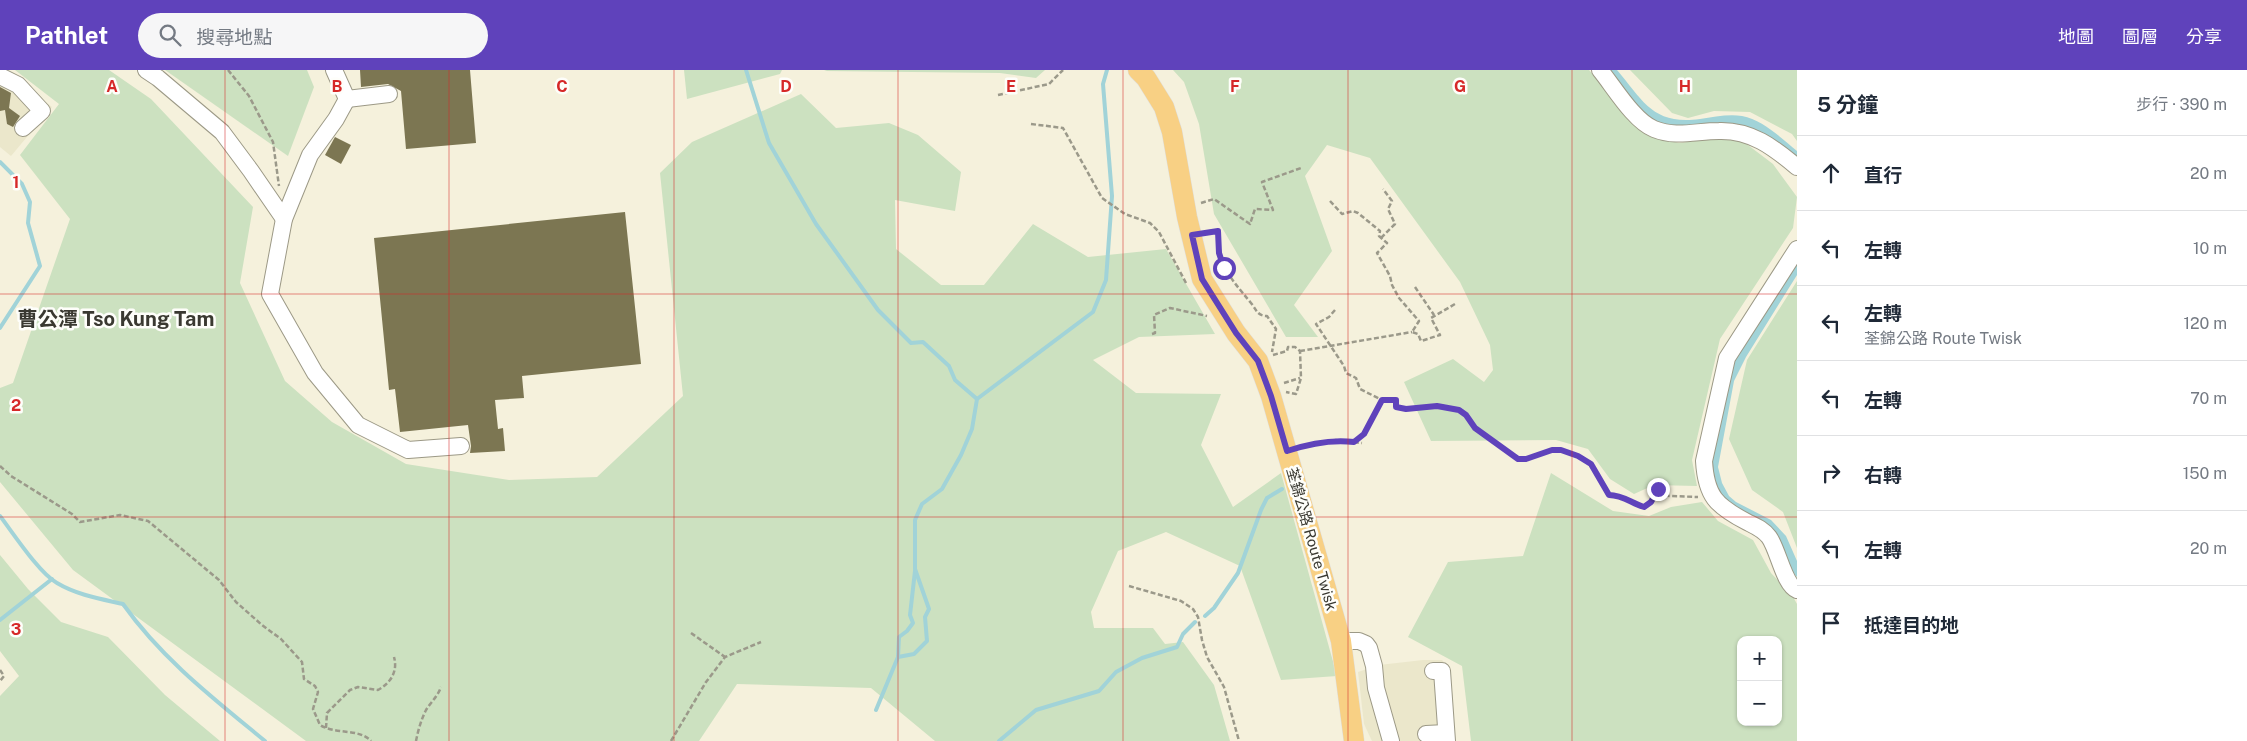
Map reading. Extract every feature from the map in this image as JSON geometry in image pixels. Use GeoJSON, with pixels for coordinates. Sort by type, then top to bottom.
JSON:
{"type":"FeatureCollection","features":[{"type":"Feature","properties":{"kind":"main road","name":"荃錦公路 Route Twisk"},"geometry":{"type":"LineString","coordinates":[[1142,74],[1164,107],[1172,132],[1202,279],[1229,322],[1258,361],[1271,396],[1342,641],[1354,741]]}},
{"type":"Feature","properties":{"kind":"lane"},"geometry":{"type":"LineString","coordinates":[[146,70],[222,132],[284,219]]}},
{"type":"Feature","properties":{"kind":"lane"},"geometry":{"type":"LineString","coordinates":[[334,70],[346,99],[336,119],[310,155],[284,219],[270,294],[315,373],[358,424],[408,450],[461,446]]}},
{"type":"Feature","properties":{"kind":"lane"},"geometry":{"type":"LineString","coordinates":[[1600,70],[1636,115],[1653,128],[1673,134],[1718,131],[1748,134],[1758,138],[1797,167]]}},
{"type":"Feature","properties":{"kind":"lane"},"geometry":{"type":"LineString","coordinates":[[0,76],[18,85],[42,111],[23,128]]}},
{"type":"Feature","properties":{"kind":"lane"},"geometry":{"type":"LineString","coordinates":[[346,99],[389,94]]}},
{"type":"Feature","properties":{"kind":"lane"},"geometry":{"type":"LineString","coordinates":[[1797,249],[1727,358],[1704,460],[1704,475],[1712,497],[1728,512],[1760,528],[1768,536],[1777,551],[1788,582],[1797,590]]}},
{"type":"Feature","properties":{"kind":"lane"},"geometry":{"type":"LineString","coordinates":[[1342,641],[1359,641],[1366,644],[1369,648],[1374,666],[1376,688],[1391,741]]}},
{"type":"Feature","properties":{"kind":"lane"},"geometry":{"type":"LineString","coordinates":[[1426,734],[1447,737],[1442,671],[1433,671]]}},
{"type":"Feature","properties":{"kind":"path"},"geometry":{"type":"LineString","coordinates":[[228,70],[249,96],[273,142],[280,190]]}},
{"type":"Feature","properties":{"kind":"path"},"geometry":{"type":"LineString","coordinates":[[998,95],[1049,84],[1063,70]]}},
{"type":"Feature","properties":{"kind":"path"},"geometry":{"type":"LineString","coordinates":[[1031,124],[1063,128],[1102,198],[1125,214],[1150,222],[1159,232],[1185,283],[1202,279]]}},
{"type":"Feature","properties":{"kind":"path"},"geometry":{"type":"LineString","coordinates":[[1190,226],[1201,215],[1201,203],[1214,199],[1250,224],[1255,209],[1273,210],[1262,182],[1300,168]]}},
{"type":"Feature","properties":{"kind":"path"},"geometry":{"type":"LineString","coordinates":[[1381,238],[1395,224],[1388,209],[1392,201],[1383,189]]}},
{"type":"Feature","properties":{"kind":"path"},"geometry":{"type":"LineString","coordinates":[[1330,201],[1342,214],[1353,211],[1358,213],[1380,231],[1379,236],[1387,243],[1377,253],[1390,276],[1392,285],[1399,298],[1419,321],[1412,332]]}},
{"type":"Feature","properties":{"kind":"path"},"geometry":{"type":"LineString","coordinates":[[1190,226],[1218,231],[1219,253],[1224,268],[1234,285],[1253,305],[1254,310],[1263,316],[1267,316],[1276,328],[1271,356]]}},
{"type":"Feature","properties":{"kind":"path"},"geometry":{"type":"LineString","coordinates":[[1416,287],[1434,315]]}},
{"type":"Feature","properties":{"kind":"path"},"geometry":{"type":"LineString","coordinates":[[1287,351],[1288,347],[1295,347],[1300,351],[1412,332],[1418,334],[1421,341],[1440,335],[1431,318],[1454,304]]}},
{"type":"Feature","properties":{"kind":"path"},"geometry":{"type":"LineString","coordinates":[[1152,334],[1155,333],[1154,315],[1170,308],[1229,322]]}},
{"type":"Feature","properties":{"kind":"path"},"geometry":{"type":"LineString","coordinates":[[1335,310],[1329,317],[1316,324],[1332,346],[1346,373],[1356,378],[1360,389],[1382,400],[1396,400],[1396,407],[1406,409],[1437,406],[1459,410],[1466,415],[1475,428],[1518,459],[1526,459],[1552,450],[1561,450],[1578,456],[1591,464],[1609,495],[1623,497],[1632,504],[1644,507],[1651,502],[1658,489],[1669,496],[1712,497]]}},
{"type":"Feature","properties":{"kind":"path"},"geometry":{"type":"LineString","coordinates":[[1296,394],[1301,378],[1300,351]]}},
{"type":"Feature","properties":{"kind":"path"},"geometry":{"type":"LineString","coordinates":[[1354,442],[1364,434],[1382,400]]}},
{"type":"Feature","properties":{"kind":"path"},"geometry":{"type":"LineString","coordinates":[[1287,451],[1303,445],[1336,440],[1362,442]]}},
{"type":"Feature","properties":{"kind":"path"},"geometry":{"type":"LineString","coordinates":[[0,466],[12,476],[72,514],[80,522],[120,515],[148,521],[218,580],[236,602],[281,639],[302,662],[304,679],[315,686],[318,692],[313,709],[314,715],[320,724],[335,732],[361,734],[371,741]]}},
{"type":"Feature","properties":{"kind":"path"},"geometry":{"type":"LineString","coordinates":[[1129,586],[1181,600],[1193,609],[1198,617],[1207,657],[1224,687],[1239,741]]}},
{"type":"Feature","properties":{"kind":"path"},"geometry":{"type":"LineString","coordinates":[[691,633],[725,657]]}},
{"type":"Feature","properties":{"kind":"path"},"geometry":{"type":"LineString","coordinates":[[671,741],[706,682],[725,657],[761,642]]}},
{"type":"Feature","properties":{"kind":"path"},"geometry":{"type":"LineString","coordinates":[[326,728],[326,713],[350,690],[358,688],[378,690],[388,683],[395,669],[394,657]]}},
{"type":"Feature","properties":{"kind":"path"},"geometry":{"type":"LineString","coordinates":[[0,670],[4,676],[0,681]]}},
{"type":"Feature","properties":{"kind":"path"},"geometry":{"type":"LineString","coordinates":[[416,741],[417,731],[426,710],[436,699],[441,687]]}},
{"type":"Feature","properties":{"kind":"shaded area"},"geometry":{"type":"Polygon","coordinates":[[[0,70],[3,70],[52,107],[11,156],[0,147],[0,70]]]}},
{"type":"Feature","properties":{"kind":"shaded area"},"geometry":{"type":"Polygon","coordinates":[[[1423,660],[1442,660],[1448,667],[1453,700],[1452,741],[1372,741],[1364,724],[1358,672],[1379,665],[1423,660]]]}},
{"type":"Feature","properties":{"kind":"green space"},"geometry":{"type":"Polygon","coordinates":[[[15,70],[109,70],[151,99],[253,207],[240,283],[285,381],[332,422],[406,464],[509,480],[597,477],[683,396],[660,173],[692,142],[801,94],[836,128],[889,123],[918,135],[961,172],[955,211],[895,200],[896,249],[941,285],[984,285],[1033,224],[1088,257],[1166,249],[1215,334],[1139,337],[1093,360],[1136,393],[1221,394],[1201,445],[1233,507],[1281,473],[1337,676],[1281,680],[1240,566],[1166,532],[1118,551],[1091,612],[1094,628],[1153,628],[1165,644],[1183,642],[1214,685],[1230,741],[935,741],[871,688],[737,684],[699,741],[306,741],[73,570],[0,482],[0,388],[13,383],[70,219],[20,155],[59,104],[15,70]]]}},
{"type":"Feature","properties":{"kind":"green space"},"geometry":{"type":"Polygon","coordinates":[[[165,70],[307,70],[314,87],[288,156],[165,70]]]}},
{"type":"Feature","properties":{"kind":"green space"},"geometry":{"type":"Polygon","coordinates":[[[684,70],[782,70],[780,74],[687,99],[684,70]]]}},
{"type":"Feature","properties":{"kind":"green space"},"geometry":{"type":"Polygon","coordinates":[[[1045,70],[1036,78],[1000,73],[824,71],[1045,70]]]}},
{"type":"Feature","properties":{"kind":"green space"},"geometry":{"type":"Polygon","coordinates":[[[1173,70],[1589,70],[1626,112],[1658,138],[1679,143],[1720,138],[1740,139],[1773,164],[1797,197],[1793,228],[1720,339],[1692,460],[1697,486],[1654,485],[1634,494],[1610,479],[1588,449],[1556,440],[1431,441],[1404,382],[1453,359],[1484,382],[1493,370],[1490,345],[1460,282],[1370,158],[1327,145],[1305,176],[1332,251],[1294,305],[1318,337],[1286,337],[1214,214],[1199,124],[1184,82],[1173,70]]]}},
{"type":"Feature","properties":{"kind":"green space"},"geometry":{"type":"Polygon","coordinates":[[[1630,70],[1797,70],[1797,141],[1792,134],[1750,112],[1714,111],[1688,118],[1672,113],[1630,70]]]}},
{"type":"Feature","properties":{"kind":"green space"},"geometry":{"type":"Polygon","coordinates":[[[1797,281],[1797,548],[1783,512],[1752,490],[1729,439],[1747,360],[1797,281]]]}},
{"type":"Feature","properties":{"kind":"green space"},"geometry":{"type":"Polygon","coordinates":[[[1551,473],[1613,511],[1649,516],[1671,507],[1702,502],[1718,521],[1753,540],[1771,573],[1792,595],[1797,604],[1797,741],[1471,741],[1462,666],[1408,637],[1448,562],[1523,556],[1551,473]]]}},
{"type":"Feature","properties":{"kind":"green space"},"geometry":{"type":"Polygon","coordinates":[[[0,555],[28,589],[61,622],[108,637],[165,695],[220,741],[0,741],[0,696],[19,676],[0,651],[0,555]]]}},
{"type":"Feature","properties":{"kind":"water"},"geometry":{"type":"Polygon","coordinates":[[[1604,70],[1617,70],[1643,101],[1660,115],[1684,120],[1737,115],[1757,121],[1797,151],[1797,163],[1755,133],[1692,130],[1649,120],[1604,70]]]}},
{"type":"Feature","properties":{"kind":"water"},"geometry":{"type":"Polygon","coordinates":[[[1797,256],[1797,275],[1746,357],[1734,381],[1718,467],[1722,483],[1729,496],[1736,502],[1771,520],[1786,536],[1797,561],[1797,577],[1737,514],[1709,480],[1725,374],[1797,256]]]}},
{"type":"Feature","properties":{"kind":"building"},"geometry":{"type":"Polygon","coordinates":[[[360,70],[470,70],[476,143],[406,149],[401,91],[388,84],[361,87],[360,70]]]}},
{"type":"Feature","properties":{"kind":"building"},"geometry":{"type":"Polygon","coordinates":[[[0,87],[11,93],[9,108],[20,116],[13,127],[7,124],[5,110],[0,111],[0,87]]]}},
{"type":"Feature","properties":{"kind":"building"},"geometry":{"type":"Polygon","coordinates":[[[335,137],[351,145],[341,164],[325,155],[335,137]]]}},
{"type":"Feature","properties":{"kind":"building"},"geometry":{"type":"Polygon","coordinates":[[[625,212],[641,364],[522,376],[524,398],[495,400],[498,429],[503,428],[505,451],[470,453],[468,425],[400,432],[395,389],[389,390],[374,238],[625,212]]]}},
{"type":"Feature","properties":{"kind":"waterway"},"geometry":{"type":"LineString","coordinates":[[746,70],[769,143],[816,224],[878,310],[911,343],[923,342],[949,366],[955,380],[977,399]]}},
{"type":"Feature","properties":{"kind":"waterway"},"geometry":{"type":"LineString","coordinates":[[876,710],[898,657],[914,654],[927,641],[925,617],[929,609],[915,569],[915,520],[922,504],[942,489],[961,455],[972,429],[977,399],[1093,312],[1106,280],[1112,196],[1103,84],[1107,70]]}},
{"type":"Feature","properties":{"kind":"waterway"},"geometry":{"type":"LineString","coordinates":[[0,162],[22,184],[30,202],[28,223],[40,266],[0,328]]}},
{"type":"Feature","properties":{"kind":"waterway"},"geometry":{"type":"LineString","coordinates":[[1205,616],[1214,608],[1238,573],[1267,498],[1282,489]]}},
{"type":"Feature","properties":{"kind":"waterway"},"geometry":{"type":"LineString","coordinates":[[0,516],[34,562],[50,578],[81,594],[123,604],[154,643],[189,677],[265,741]]}},
{"type":"Feature","properties":{"kind":"waterway"},"geometry":{"type":"LineString","coordinates":[[898,657],[899,637],[913,623],[910,615],[915,571]]}},
{"type":"Feature","properties":{"kind":"waterway"},"geometry":{"type":"LineString","coordinates":[[0,620],[52,579]]}},
{"type":"Feature","properties":{"kind":"waterway"},"geometry":{"type":"LineString","coordinates":[[999,741],[1036,710],[1099,691],[1116,672],[1142,658],[1177,647],[1183,634],[1195,622]]}},
{"type":"Feature","properties":{"kind":"district","name":"曹公潭 Tso Kung Tam"},"geometry":{"type":"Point","coordinates":[116,319]}},
{"type":"Feature","properties":{"kind":"route"},"geometry":{"type":"LineString","coordinates":[[1224,268],[1219,253],[1218,231],[1192,235],[1202,279],[1236,333],[1258,361],[1271,396],[1287,451],[1303,445],[1336,440],[1354,442],[1364,434],[1382,400],[1396,400],[1396,407],[1406,409],[1437,406],[1459,410],[1466,415],[1475,428],[1479,429],[1518,459],[1526,459],[1552,450],[1561,450],[1578,456],[1591,464],[1609,495],[1619,495],[1632,504],[1644,507],[1651,502],[1655,495],[1655,490],[1658,489]]}}]}
